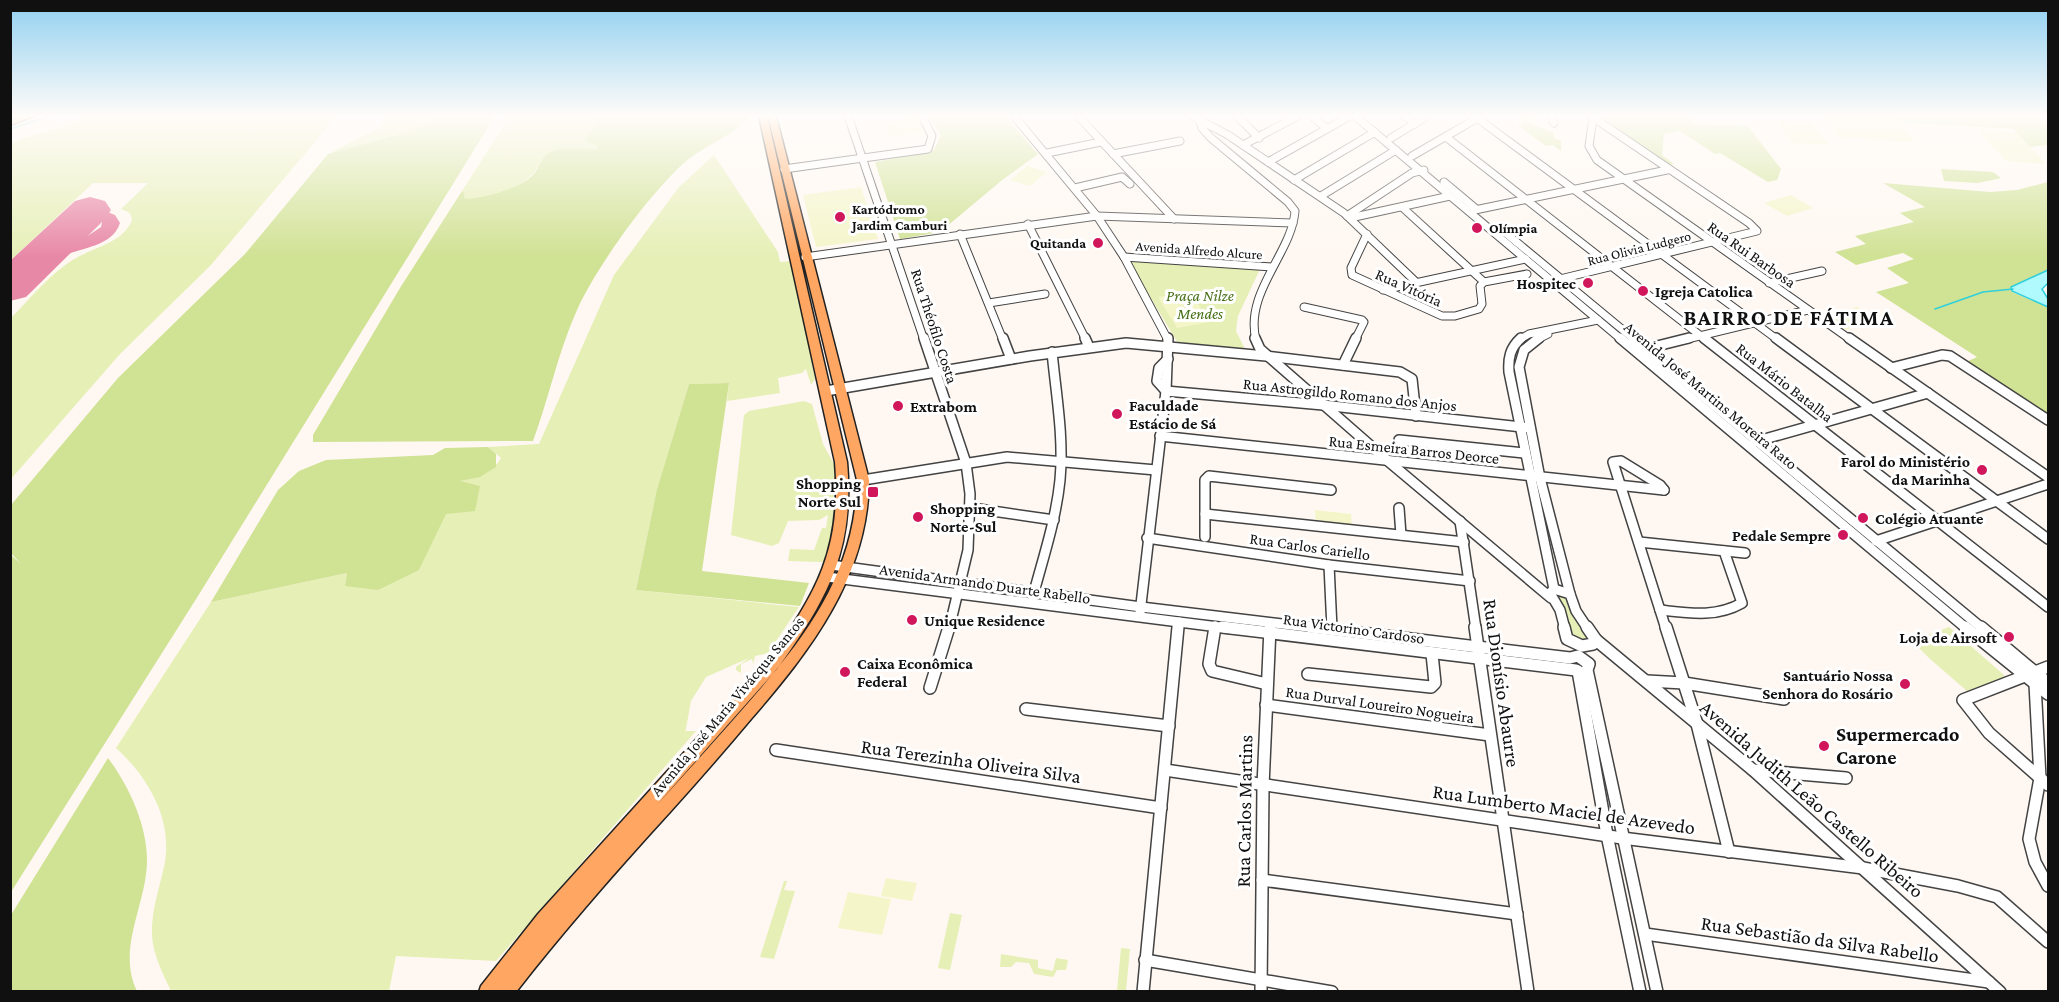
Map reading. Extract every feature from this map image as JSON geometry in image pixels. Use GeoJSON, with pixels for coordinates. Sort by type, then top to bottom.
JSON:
{"type":"FeatureCollection","features":[{"type":"Feature","properties":{"kind":"main road","name":"Avenida José Maria Vivácqua Santos"},"geometry":{"type":"LineString","coordinates":[[487,992],[544,920],[772,665],[801,627],[836,572],[845,494],[837,441],[774,163]]}},
{"type":"Feature","properties":{"kind":"main road","name":"Avenida José Maria Vivácqua Santos"},"geometry":{"type":"LineString","coordinates":[[505,992],[544,943],[772,685],[816,628],[836,572],[862,512],[862,480],[783,163]]}},
{"type":"Feature","properties":{"kind":"street"},"geometry":{"type":"LineString","coordinates":[[784,169],[829,163]]}},
{"type":"Feature","properties":{"kind":"street","name":"Rua Théofilo Costa"},"geometry":{"type":"LineString","coordinates":[[865,163],[966,462],[972,508],[970,546],[960,589],[930,688]]}},
{"type":"Feature","properties":{"kind":"street"},"geometry":{"type":"LineString","coordinates":[[1055,163],[1124,257],[1163,325],[1169,346],[1166,392],[1147,538],[1140,618]]}},
{"type":"Feature","properties":{"kind":"street"},"geometry":{"type":"LineString","coordinates":[[1121,163],[1174,219]]}},
{"type":"Feature","properties":{"kind":"street"},"geometry":{"type":"LineString","coordinates":[[1240,163],[1293,208],[1296,214],[1257,306],[1252,329],[1255,342],[1266,356],[1460,521],[1552,594],[1570,594]]}},
{"type":"Feature","properties":{"kind":"street"},"geometry":{"type":"LineString","coordinates":[[1269,163],[1349,217],[1416,282]]}},
{"type":"Feature","properties":{"kind":"street"},"geometry":{"type":"LineString","coordinates":[[1294,180],[1323,163]]}},
{"type":"Feature","properties":{"kind":"street"},"geometry":{"type":"LineString","coordinates":[[1321,196],[1375,163]]}},
{"type":"Feature","properties":{"kind":"street","name":"Avenida José Martins Moreira Rato"},"geometry":{"type":"LineString","coordinates":[[1411,163],[1450,196],[1473,210],[1560,279],[1646,350],[1751,443],[2032,678]]}},
{"type":"Feature","properties":{"kind":"street","name":"Avenida José Martins Moreira Rato"},"geometry":{"type":"LineString","coordinates":[[1420,163],[1526,259],[1598,320],[1876,541],[2049,694]]}},
{"type":"Feature","properties":{"kind":"street","name":"Rua Mário Batalha"},"geometry":{"type":"LineString","coordinates":[[1479,163],[2049,607]]}},
{"type":"Feature","properties":{"kind":"street"},"geometry":{"type":"LineString","coordinates":[[1540,163],[1755,324],[2049,538]]}},
{"type":"Feature","properties":{"kind":"street","name":"Rua Rui Barbosa"},"geometry":{"type":"LineString","coordinates":[[1601,163],[1769,283],[2049,477]]}},
{"type":"Feature","properties":{"kind":"street"},"geometry":{"type":"LineString","coordinates":[[1657,163],[1667,170]]}},
{"type":"Feature","properties":{"kind":"street"},"geometry":{"type":"LineString","coordinates":[[1349,217],[1419,170],[1430,171]]}},
{"type":"Feature","properties":{"kind":"street"},"geometry":{"type":"LineString","coordinates":[[1473,210],[1667,170]]}},
{"type":"Feature","properties":{"kind":"street","name":"Rua Olivia Ludgero"},"geometry":{"type":"LineString","coordinates":[[1560,279],[1757,231],[1731,211],[1667,170]]}},
{"type":"Feature","properties":{"kind":"street"},"geometry":{"type":"LineString","coordinates":[[1075,188],[1122,177],[1130,184]]}},
{"type":"Feature","properties":{"kind":"street"},"geometry":{"type":"LineString","coordinates":[[1349,217],[1450,196]]}},
{"type":"Feature","properties":{"kind":"street"},"geometry":{"type":"LineString","coordinates":[[1402,207],[1484,282],[1527,274]]}},
{"type":"Feature","properties":{"kind":"street"},"geometry":{"type":"LineString","coordinates":[[805,256],[1096,216],[1293,223]]}},
{"type":"Feature","properties":{"kind":"street"},"geometry":{"type":"LineString","coordinates":[[1028,224],[1089,347]]}},
{"type":"Feature","properties":{"kind":"street"},"geometry":{"type":"LineString","coordinates":[[960,234],[1011,359]]}},
{"type":"Feature","properties":{"kind":"street","name":"Rua Vitória"},"geometry":{"type":"LineString","coordinates":[[1367,234],[1351,272],[1356,277],[1440,315],[1448,317],[1481,308],[1480,286],[1484,282]]}},
{"type":"Feature","properties":{"kind":"street","name":"Avenida Alfredo Alcure"},"geometry":{"type":"LineString","coordinates":[[1124,257],[1272,267]]}},
{"type":"Feature","properties":{"kind":"street"},"geometry":{"type":"LineString","coordinates":[[1383,290],[1526,259]]}},
{"type":"Feature","properties":{"kind":"street"},"geometry":{"type":"LineString","coordinates":[[1769,283],[1822,270]]}},
{"type":"Feature","properties":{"kind":"street"},"geometry":{"type":"LineString","coordinates":[[989,303],[1045,294]]}},
{"type":"Feature","properties":{"kind":"street"},"geometry":{"type":"LineString","coordinates":[[1304,307],[1364,322],[1344,365]]}},
{"type":"Feature","properties":{"kind":"street"},"geometry":{"type":"LineString","coordinates":[[1633,349],[1646,350],[1808,310]]}},
{"type":"Feature","properties":{"kind":"street"},"geometry":{"type":"LineString","coordinates":[[1598,320],[1529,334],[1520,338],[1509,351],[1509,372],[1552,594],[1560,610],[1568,639],[1570,664],[1578,670],[1622,838],[1657,992]]}},
{"type":"Feature","properties":{"kind":"street","name":"Avenida Judith Leão Castello Ribeiro"},"geometry":{"type":"LineString","coordinates":[[1556,330],[1529,344],[1521,352],[1519,359],[1540,478],[1576,611],[1596,640],[1753,770],[2000,992]]}},
{"type":"Feature","properties":{"kind":"street"},"geometry":{"type":"LineString","coordinates":[[826,391],[1052,352],[1126,343],[1394,371],[1407,375],[1412,381],[1416,416]]}},
{"type":"Feature","properties":{"kind":"street"},"geometry":{"type":"LineString","coordinates":[[1031,604],[1054,520],[1061,460],[1052,352]]}},
{"type":"Feature","properties":{"kind":"street"},"geometry":{"type":"LineString","coordinates":[[1891,368],[1942,355],[1950,356],[2049,420]]}},
{"type":"Feature","properties":{"kind":"street","name":"Rua Astrogildo Romano dos Anjos"},"geometry":{"type":"LineString","coordinates":[[1166,392],[1323,405],[1530,428]]}},
{"type":"Feature","properties":{"kind":"street"},"geometry":{"type":"LineString","coordinates":[[1751,443],[1928,393]]}},
{"type":"Feature","properties":{"kind":"street","name":"Rua Esmeira Barros Deorce"},"geometry":{"type":"LineString","coordinates":[[1160,436],[1529,477],[1540,478],[1622,486],[1664,490],[1660,484],[1621,461],[1613,462],[1622,486]]}},
{"type":"Feature","properties":{"kind":"street"},"geometry":{"type":"LineString","coordinates":[[1399,440],[1524,453]]}},
{"type":"Feature","properties":{"kind":"street"},"geometry":{"type":"LineString","coordinates":[[862,480],[1007,457],[1156,470]]}},
{"type":"Feature","properties":{"kind":"street"},"geometry":{"type":"LineString","coordinates":[[1205,537],[1205,480],[1209,476],[1331,490]]}},
{"type":"Feature","properties":{"kind":"street"},"geometry":{"type":"LineString","coordinates":[[1876,541],[2049,484]]}},
{"type":"Feature","properties":{"kind":"street"},"geometry":{"type":"LineString","coordinates":[[1622,486],[1697,724],[1729,852]]}},
{"type":"Feature","properties":{"kind":"street"},"geometry":{"type":"LineString","coordinates":[[972,508],[1054,520]]}},
{"type":"Feature","properties":{"kind":"street"},"geometry":{"type":"LineString","coordinates":[[1399,508],[1401,535]]}},
{"type":"Feature","properties":{"kind":"street"},"geometry":{"type":"LineString","coordinates":[[1205,514],[1464,542]]}},
{"type":"Feature","properties":{"kind":"street","name":"Rua Dionísio Abaurre"},"geometry":{"type":"LineString","coordinates":[[1460,521],[1528,992]]}},
{"type":"Feature","properties":{"kind":"street","name":"Rua Carlos Cariello"},"geometry":{"type":"LineString","coordinates":[[1147,538],[1329,565],[1470,581]]}},
{"type":"Feature","properties":{"kind":"street"},"geometry":{"type":"LineString","coordinates":[[1639,542],[1745,553]]}},
{"type":"Feature","properties":{"kind":"street"},"geometry":{"type":"LineString","coordinates":[[1660,610],[1704,613],[1742,603],[1724,551]]}},
{"type":"Feature","properties":{"kind":"street"},"geometry":{"type":"LineString","coordinates":[[1329,565],[1332,628]]}},
{"type":"Feature","properties":{"kind":"street","name":"Avenida Armando Duarte Rabello"},"geometry":{"type":"LineString","coordinates":[[836,572],[960,589],[1031,604],[1140,618],[1215,626],[1270,627]]}},
{"type":"Feature","properties":{"kind":"street","name":"Avenida Armando Duarte Rabello"},"geometry":{"type":"LineString","coordinates":[[960,589],[1034,592],[1270,627]]}},
{"type":"Feature","properties":{"kind":"street"},"geometry":{"type":"LineString","coordinates":[[1143,992],[1179,622]]}},
{"type":"Feature","properties":{"kind":"street"},"geometry":{"type":"LineString","coordinates":[[1215,626],[1209,663],[1212,671],[1267,684]]}},
{"type":"Feature","properties":{"kind":"street","name":"Rua Victorino Cardoso"},"geometry":{"type":"LineString","coordinates":[[1270,627],[1332,628],[1571,657]]}},
{"type":"Feature","properties":{"kind":"street","name":"Rua Victorino Cardoso"},"geometry":{"type":"LineString","coordinates":[[1270,627],[1432,654],[1578,670]]}},
{"type":"Feature","properties":{"kind":"street","name":"Rua Carlos Martins"},"geometry":{"type":"LineString","coordinates":[[1261,986],[1263,786],[1270,627]]}},
{"type":"Feature","properties":{"kind":"street"},"geometry":{"type":"LineString","coordinates":[[1568,639],[1582,646],[1590,645],[1596,640]]}},
{"type":"Feature","properties":{"kind":"street"},"geometry":{"type":"LineString","coordinates":[[1582,646],[1578,670],[1607,835],[1640,992]]}},
{"type":"Feature","properties":{"kind":"street"},"geometry":{"type":"LineString","coordinates":[[1308,674],[1431,687],[1434,683],[1432,654]]}},
{"type":"Feature","properties":{"kind":"street"},"geometry":{"type":"LineString","coordinates":[[2044,782],[1979,722],[1968,710],[1963,700],[2032,678],[2049,667]]}},
{"type":"Feature","properties":{"kind":"street"},"geometry":{"type":"LineString","coordinates":[[2032,678],[2049,685]]}},
{"type":"Feature","properties":{"kind":"street"},"geometry":{"type":"LineString","coordinates":[[2032,678],[2044,782],[2029,839],[2035,862],[2049,886]]}},
{"type":"Feature","properties":{"kind":"street"},"geometry":{"type":"LineString","coordinates":[[1647,681],[1684,683],[1784,699]]}},
{"type":"Feature","properties":{"kind":"street","name":"Rua Durval Loureiro Nogueira"},"geometry":{"type":"LineString","coordinates":[[1266,705],[1490,735]]}},
{"type":"Feature","properties":{"kind":"street"},"geometry":{"type":"LineString","coordinates":[[1026,709],[1169,726]]}},
{"type":"Feature","properties":{"kind":"street","name":"Rua Terezinha Oliveira Silva"},"geometry":{"type":"LineString","coordinates":[[776,750],[1161,808]]}},
{"type":"Feature","properties":{"kind":"street","name":"Rua Lumberto Maciel de Azevedo"},"geometry":{"type":"LineString","coordinates":[[1165,770],[1622,838],[1863,868],[1958,886],[1997,897],[2049,942]]}},
{"type":"Feature","properties":{"kind":"street"},"geometry":{"type":"LineString","coordinates":[[1753,770],[1846,778]]}},
{"type":"Feature","properties":{"kind":"street"},"geometry":{"type":"LineString","coordinates":[[1262,880],[1517,914]]}},
{"type":"Feature","properties":{"kind":"street","name":"Rua Sebastião da Silva Rabello"},"geometry":{"type":"LineString","coordinates":[[1645,934],[1989,982]]}},
{"type":"Feature","properties":{"kind":"street"},"geometry":{"type":"LineString","coordinates":[[1145,960],[1261,986],[1332,992]]}},
{"type":"Feature","properties":{"kind":"green space"},"geometry":{"type":"Polygon","coordinates":[[[11,163],[297,163],[210,266],[120,354],[11,479],[11,318],[63,266],[112,241],[124,232],[132,220],[130,213],[121,209],[148,183],[93,183],[11,260],[11,163]]]}},
{"type":"Feature","properties":{"kind":"green space"},"geometry":{"type":"Polygon","coordinates":[[[321,163],[466,163],[198,596],[11,892],[11,555],[21,564],[11,553],[11,505],[118,378],[245,254],[321,163]]]}},
{"type":"Feature","properties":{"kind":"green space"},"geometry":{"type":"Polygon","coordinates":[[[480,163],[540,163],[530,177],[509,190],[473,198],[464,198],[465,193],[462,191],[480,163]]]}},
{"type":"Feature","properties":{"kind":"green space"},"geometry":{"type":"Polygon","coordinates":[[[541,163],[684,163],[640,211],[610,252],[586,292],[570,326],[533,441],[313,442],[313,435],[400,288],[462,191],[465,193],[464,198],[500,192],[528,180],[541,163]]]}},
{"type":"Feature","properties":{"kind":"green space"},"geometry":{"type":"Polygon","coordinates":[[[706,163],[719,163],[778,252],[780,262],[793,261],[815,379],[811,385],[806,369],[802,373],[778,378],[780,393],[727,401],[729,383],[689,384],[657,489],[636,590],[799,607],[768,653],[755,656],[753,664],[752,659],[741,664],[741,673],[736,670],[736,667],[749,658],[706,677],[691,701],[685,734],[686,731],[696,731],[496,961],[396,956],[389,991],[171,991],[156,957],[152,935],[154,909],[166,850],[162,817],[139,773],[116,748],[211,602],[347,573],[345,586],[419,570],[458,481],[488,472],[501,458],[488,447],[539,444],[614,275],[679,187],[706,163]]]}},
{"type":"Feature","properties":{"kind":"green space"},"geometry":{"type":"Polygon","coordinates":[[[875,163],[1026,163],[940,232],[900,239],[875,163]]]}},
{"type":"Feature","properties":{"kind":"green space"},"geometry":{"type":"Polygon","coordinates":[[[1736,163],[1776,163],[1781,169],[1777,180],[1768,182],[1736,163]]]}},
{"type":"Feature","properties":{"kind":"green space"},"geometry":{"type":"Polygon","coordinates":[[[1027,166],[1047,172],[1030,186],[1010,180],[1027,166]]]}},
{"type":"Feature","properties":{"kind":"green space"},"geometry":{"type":"Polygon","coordinates":[[[1941,169],[1993,172],[2001,178],[1978,183],[1944,181],[1941,169]]]}},
{"type":"Feature","properties":{"kind":"green space"},"geometry":{"type":"Polygon","coordinates":[[[2048,182],[2048,270],[2012,287],[2012,292],[2048,307],[2048,416],[1966,362],[1977,357],[1876,292],[1909,283],[1887,268],[1914,259],[1903,253],[1856,265],[1835,252],[1866,244],[1855,236],[1914,222],[1900,213],[1925,207],[1883,183],[1990,192],[2017,190],[2048,182]]]}},
{"type":"Feature","properties":{"kind":"green space","name":"Kartódromo Jardim Camburi"},"geometry":{"type":"Polygon","coordinates":[[[861,187],[878,239],[816,247],[803,195],[861,187]]]}},
{"type":"Feature","properties":{"kind":"green space"},"geometry":{"type":"Polygon","coordinates":[[[1791,195],[1813,208],[1787,216],[1764,203],[1791,195]]]}},
{"type":"Feature","properties":{"kind":"green space","name":"Praça Nilze Mendes"},"geometry":{"type":"Polygon","coordinates":[[[1131,261],[1260,269],[1238,316],[1236,331],[1246,351],[1178,343],[1130,264],[1131,261]]]}},
{"type":"Feature","properties":{"kind":"green space"},"geometry":{"type":"Polygon","coordinates":[[[1190,292],[1210,322],[1177,328],[1158,297],[1190,292]]]}},
{"type":"Feature","properties":{"kind":"green space"},"geometry":{"type":"Polygon","coordinates":[[[1857,307],[1875,318],[1846,330],[1827,318],[1857,307]]]}},
{"type":"Feature","properties":{"kind":"green space"},"geometry":{"type":"Polygon","coordinates":[[[729,383],[702,571],[809,583],[800,606],[636,590],[657,489],[689,384],[729,383]]]}},
{"type":"Feature","properties":{"kind":"green space"},"geometry":{"type":"Polygon","coordinates":[[[804,401],[812,404],[823,444],[837,469],[838,509],[827,560],[822,562],[788,561],[790,549],[814,550],[822,528],[826,528],[828,515],[819,520],[788,521],[779,543],[772,546],[731,535],[744,415],[749,411],[804,401]]]}},
{"type":"Feature","properties":{"kind":"green space"},"geometry":{"type":"Polygon","coordinates":[[[488,447],[496,454],[496,467],[480,477],[460,481],[480,486],[475,511],[446,514],[419,570],[378,590],[345,586],[347,573],[211,602],[278,490],[299,471],[326,460],[433,455],[445,448],[488,447]]]}},
{"type":"Feature","properties":{"kind":"green space"},"geometry":{"type":"Polygon","coordinates":[[[1315,510],[1351,514],[1352,528],[1316,524],[1315,510]]]}},
{"type":"Feature","properties":{"kind":"green space"},"geometry":{"type":"Polygon","coordinates":[[[1552,591],[1564,592],[1591,638],[1585,644],[1568,635],[1552,591]]]}},
{"type":"Feature","properties":{"kind":"green space"},"geometry":{"type":"Polygon","coordinates":[[[1949,627],[2005,677],[1967,691],[1912,641],[1949,627]]]}},
{"type":"Feature","properties":{"kind":"green space"},"geometry":{"type":"Polygon","coordinates":[[[108,758],[130,793],[144,833],[146,847],[146,877],[134,926],[130,959],[131,975],[137,991],[11,991],[11,915],[108,758]]]}},
{"type":"Feature","properties":{"kind":"green space"},"geometry":{"type":"Polygon","coordinates":[[[886,878],[917,883],[912,901],[881,896],[886,878]]]}},
{"type":"Feature","properties":{"kind":"green space"},"geometry":{"type":"Polygon","coordinates":[[[784,881],[787,881],[784,890],[795,891],[774,959],[760,957],[784,881]]]}},
{"type":"Feature","properties":{"kind":"green space"},"geometry":{"type":"Polygon","coordinates":[[[848,892],[891,899],[882,935],[838,928],[848,892]]]}},
{"type":"Feature","properties":{"kind":"green space"},"geometry":{"type":"Polygon","coordinates":[[[950,913],[962,915],[950,970],[938,968],[950,913]]]}},
{"type":"Feature","properties":{"kind":"green space"},"geometry":{"type":"Polygon","coordinates":[[[1121,948],[1130,949],[1126,991],[1117,991],[1121,948]]]}},
{"type":"Feature","properties":{"kind":"green space"},"geometry":{"type":"Polygon","coordinates":[[[1001,954],[1038,960],[1038,968],[1053,971],[1056,958],[1068,960],[1066,970],[1057,970],[1053,977],[1034,974],[1029,963],[1016,962],[1011,967],[1000,967],[1001,954]]]}},
{"type":"Feature","properties":{"kind":"water"},"geometry":{"type":"Polygon","coordinates":[[[2048,270],[2048,283],[2042,289],[2048,299],[2048,307],[2012,291],[2011,287],[2048,270]]]}},
{"type":"Feature","properties":{"kind":"waterway"},"geometry":{"type":"LineString","coordinates":[[1935,309],[1983,292],[2013,289]]}},
{"type":"Feature","properties":{"kind":"taxiway"},"geometry":{"type":"LineString","coordinates":[[30,268],[57,252],[92,241],[109,229],[111,223],[109,219],[90,210]]}},
{"type":"Feature","properties":{"kind":"runway"},"geometry":{"type":"LineString","coordinates":[[10,287],[90,210]]}},
{"type":"Feature","properties":{"kind":"place","name":"Kartódromo Jardim Camburi"},"geometry":{"type":"Point","coordinates":[840,217]}},
{"type":"Feature","properties":{"kind":"place","name":"Olímpia"},"geometry":{"type":"Point","coordinates":[1477,228]}},
{"type":"Feature","properties":{"kind":"place","name":"Quitanda"},"geometry":{"type":"Point","coordinates":[1098,243]}},
{"type":"Feature","properties":{"kind":"place","name":"Hospitec"},"geometry":{"type":"Point","coordinates":[1588,283]}},
{"type":"Feature","properties":{"kind":"place","name":"Igreja Catolica"},"geometry":{"type":"Point","coordinates":[1643,291]}},
{"type":"Feature","properties":{"kind":"place","name":"Extrabom"},"geometry":{"type":"Point","coordinates":[898,406]}},
{"type":"Feature","properties":{"kind":"place","name":"Faculdade Estácio de Sá"},"geometry":{"type":"Point","coordinates":[1117,414]}},
{"type":"Feature","properties":{"kind":"place","name":"Farol do Ministério da Marinha"},"geometry":{"type":"Point","coordinates":[1982,470]}},
{"type":"Feature","properties":{"kind":"place","name":"Shopping Norte Sul"},"geometry":{"type":"Point","coordinates":[873,492]}},
{"type":"Feature","properties":{"kind":"place","name":"Shopping Norte-Sul"},"geometry":{"type":"Point","coordinates":[918,517]}},
{"type":"Feature","properties":{"kind":"place","name":"Colégio Atuante"},"geometry":{"type":"Point","coordinates":[1863,518]}},
{"type":"Feature","properties":{"kind":"place","name":"Pedale Sempre"},"geometry":{"type":"Point","coordinates":[1843,535]}},
{"type":"Feature","properties":{"kind":"place","name":"Unique Residence"},"geometry":{"type":"Point","coordinates":[912,620]}},
{"type":"Feature","properties":{"kind":"place","name":"Loja de Airsoft"},"geometry":{"type":"Point","coordinates":[2009,637]}},
{"type":"Feature","properties":{"kind":"place","name":"Caixa Econômica Federal"},"geometry":{"type":"Point","coordinates":[845,672]}},
{"type":"Feature","properties":{"kind":"place","name":"Santuário Nossa Senhora do Rosário"},"geometry":{"type":"Point","coordinates":[1905,684]}},
{"type":"Feature","properties":{"kind":"place","name":"Supermercado Carone"},"geometry":{"type":"Point","coordinates":[1824,746]}},
{"type":"Feature","properties":{"kind":"district","name":"BAIRRO DE FÁTIMA"},"geometry":{"type":"Point","coordinates":[1789,317]}}]}
